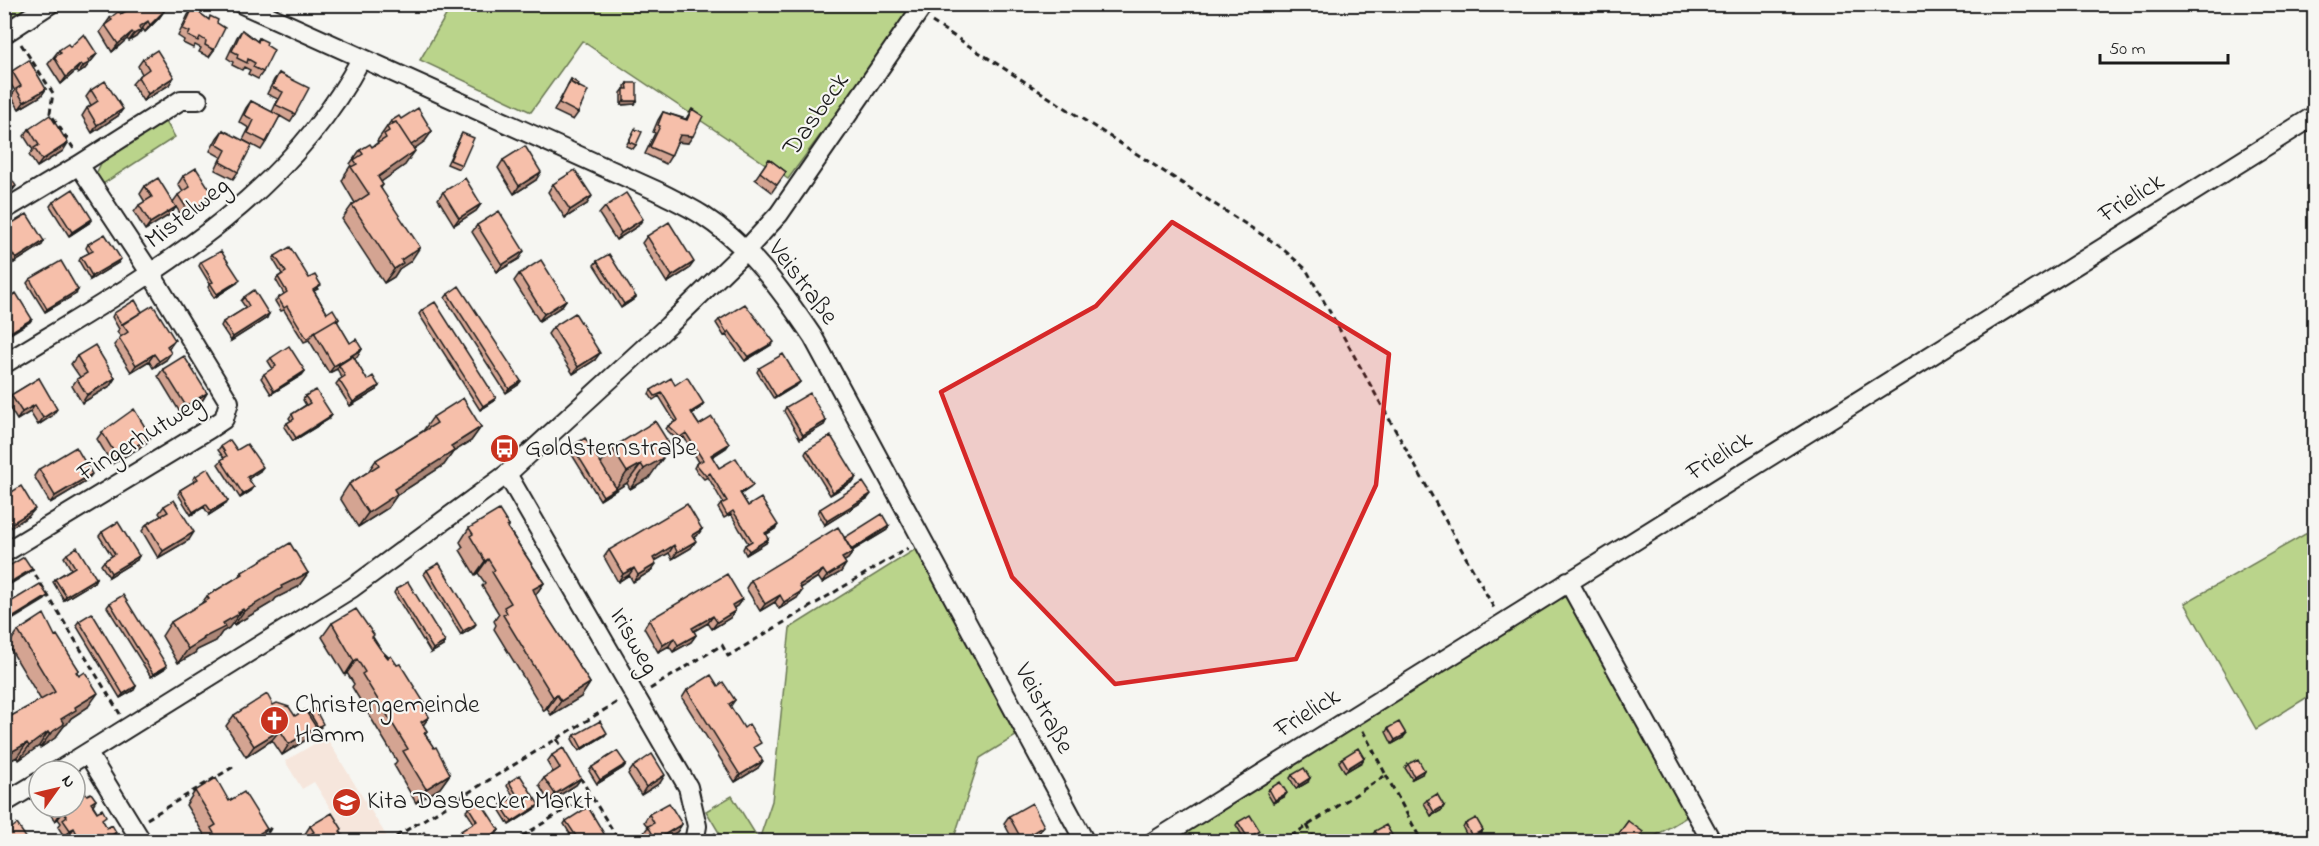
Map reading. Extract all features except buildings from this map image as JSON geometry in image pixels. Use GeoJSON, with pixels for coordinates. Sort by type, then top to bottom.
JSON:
{"type":"FeatureCollection","features":[{"type":"Feature","properties":{"kind":"street"},"geometry":{"type":"LineString","coordinates":[[8,32],[50,4]]}},
{"type":"Feature","properties":{"kind":"street","name":"Veistraße"},"geometry":{"type":"LineString","coordinates":[[242,4],[657,191],[702,215],[746,250],[780,289],[813,337],[1085,842]]}},
{"type":"Feature","properties":{"kind":"street","name":"Dasbeck"},"geometry":{"type":"LineString","coordinates":[[746,250],[779,214],[924,10]]}},
{"type":"Feature","properties":{"kind":"street","name":"Mistelweg"},"geometry":{"type":"LineString","coordinates":[[4,364],[151,274],[226,219],[288,162],[334,104],[361,59]]}},
{"type":"Feature","properties":{"kind":"street"},"geometry":{"type":"LineString","coordinates":[[4,210],[81,164],[181,99],[198,100]]}},
{"type":"Feature","properties":{"kind":"street","name":"Frielick"},"geometry":{"type":"LineString","coordinates":[[1153,842],[2314,116]]}},
{"type":"Feature","properties":{"kind":"street"},"geometry":{"type":"LineString","coordinates":[[81,164],[151,274]]}},
{"type":"Feature","properties":{"kind":"street"},"geometry":{"type":"LineString","coordinates":[[79,759],[352,588],[507,474],[746,250]]}},
{"type":"Feature","properties":{"kind":"street","name":"Fingerhutweg"},"geometry":{"type":"LineString","coordinates":[[11,549],[209,429],[224,418],[228,411],[229,402],[225,393],[151,274]]}},
{"type":"Feature","properties":{"kind":"street","name":"Irisweg"},"geometry":{"type":"LineString","coordinates":[[507,474],[688,787],[697,826],[694,842]]}},
{"type":"Feature","properties":{"kind":"street"},"geometry":{"type":"LineString","coordinates":[[1568,581],[1712,842]]}},
{"type":"Feature","properties":{"kind":"street"},"geometry":{"type":"LineString","coordinates":[[88,754],[138,834]]}},
{"type":"Feature","properties":{"kind":"street"},"geometry":{"type":"LineString","coordinates":[[4,803],[27,789]]}},
{"type":"Feature","properties":{"kind":"path"},"geometry":{"type":"LineString","coordinates":[[924,10],[1278,245],[1306,269],[1502,623]]}},
{"type":"Feature","properties":{"kind":"path"},"geometry":{"type":"LineString","coordinates":[[8,32],[53,93],[50,113],[81,164]]}},
{"type":"Feature","properties":{"kind":"path"},"geometry":{"type":"LineString","coordinates":[[387,842],[557,739],[722,645],[728,656],[922,540]]}},
{"type":"Feature","properties":{"kind":"path"},"geometry":{"type":"LineString","coordinates":[[11,549],[129,728]]}},
{"type":"Feature","properties":{"kind":"path"},"geometry":{"type":"LineString","coordinates":[[1355,715],[1422,842]]}},
{"type":"Feature","properties":{"kind":"path"},"geometry":{"type":"LineString","coordinates":[[557,739],[568,758]]}},
{"type":"Feature","properties":{"kind":"path"},"geometry":{"type":"LineString","coordinates":[[138,834],[233,767]]}},
{"type":"Feature","properties":{"kind":"path"},"geometry":{"type":"LineString","coordinates":[[1282,842],[1386,775]]}},
{"type":"Feature","properties":{"kind":"path"},"geometry":{"type":"LineString","coordinates":[[579,776],[620,842]]}},
{"type":"Feature","properties":{"kind":"path"},"geometry":{"type":"LineString","coordinates":[[513,842],[590,794]]}},
{"type":"Feature","properties":{"kind":"path"},"geometry":{"type":"LineString","coordinates":[[1307,825],[1316,842]]}},
{"type":"Feature","properties":{"kind":"path"},"geometry":{"type":"LineString","coordinates":[[262,842],[271,826]]}},
{"type":"Feature","properties":{"kind":"highlighted area"},"geometry":{"type":"Polygon","coordinates":[[[1172,222],[1389,354],[1376,485],[1296,659],[1115,684],[1012,577],[941,392],[1096,306],[1172,222]]]}},
{"type":"Feature","properties":{"kind":"shaded area","name":"Kita Dasbecker Markt"},"geometry":{"type":"Polygon","coordinates":[[[326,737],[387,837],[379,841],[295,841],[335,816],[314,782],[302,789],[285,761],[326,737]]]}},
{"type":"Feature","properties":{"kind":"green space"},"geometry":{"type":"Polygon","coordinates":[[[5,4],[31,4],[31,5],[5,21],[5,4]]]}},
{"type":"Feature","properties":{"kind":"green space"},"geometry":{"type":"Polygon","coordinates":[[[452,5],[916,5],[788,179],[582,41],[531,112],[420,60],[452,5]]]}},
{"type":"Feature","properties":{"kind":"green space"},"geometry":{"type":"Polygon","coordinates":[[[165,120],[175,137],[103,184],[96,174],[103,159],[165,120]]]}},
{"type":"Feature","properties":{"kind":"green space"},"geometry":{"type":"Polygon","coordinates":[[[2314,529],[2314,693],[2256,729],[2185,603],[2314,529]]]}},
{"type":"Feature","properties":{"kind":"green space"},"geometry":{"type":"Polygon","coordinates":[[[919,547],[1019,734],[980,758],[953,841],[724,841],[706,811],[732,796],[759,840],[772,801],[790,628],[919,547]]]}},
{"type":"Feature","properties":{"kind":"green space"},"geometry":{"type":"Polygon","coordinates":[[[1566,589],[1690,815],[1647,841],[1163,842],[1566,589]]]}},
{"type":"Feature","properties":{"kind":"place","name":"Goldsternstraße"},"geometry":{"type":"Point","coordinates":[504,449]}},
{"type":"Feature","properties":{"kind":"place","name":"Christengemeinde Hamm"},"geometry":{"type":"Point","coordinates":[274,721]}},
{"type":"Feature","properties":{"kind":"place","name":"Kita Dasbecker Markt"},"geometry":{"type":"Point","coordinates":[346,802]}}]}
